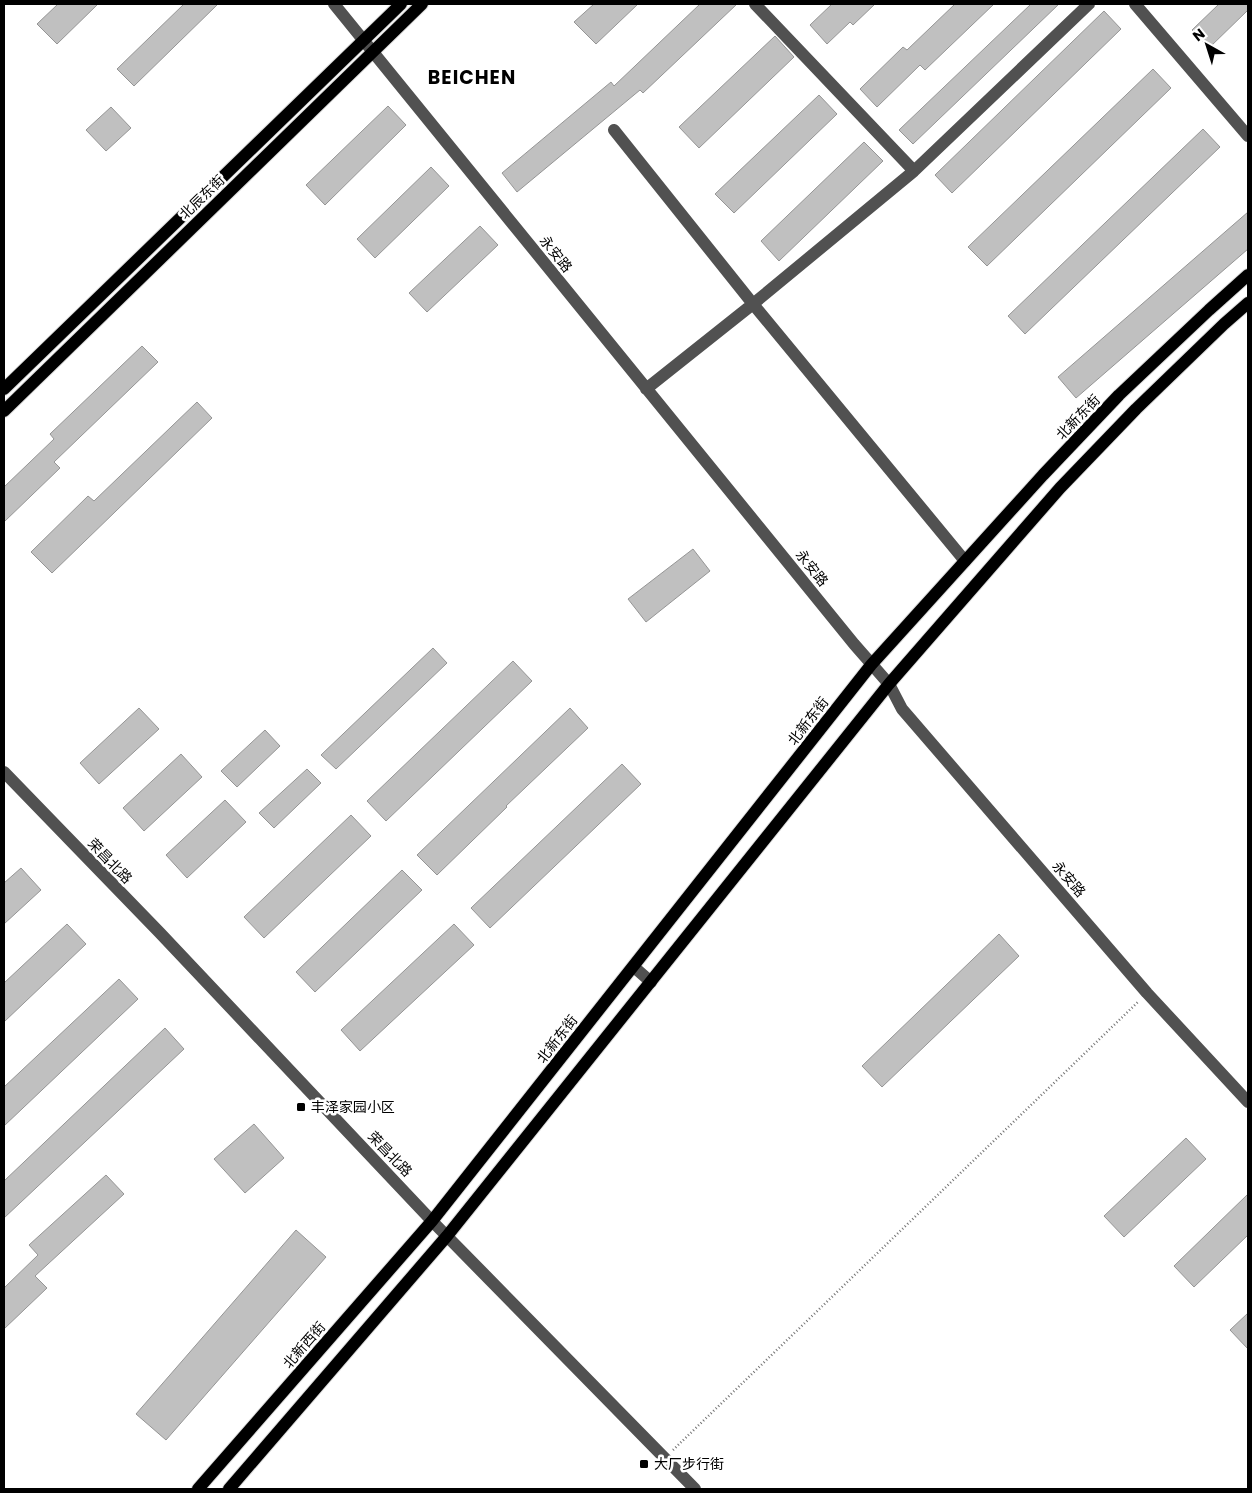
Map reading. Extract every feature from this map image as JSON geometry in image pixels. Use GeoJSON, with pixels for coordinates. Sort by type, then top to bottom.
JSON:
{"type":"FeatureCollection","features":[{"type":"Feature","properties":{"kind":"main road","name":"北辰东街"},"geometry":{"type":"LineString","coordinates":[[4,390],[402,4]]}},
{"type":"Feature","properties":{"kind":"main road","name":"北辰东街"},"geometry":{"type":"LineString","coordinates":[[4,411],[422,4]]}},
{"type":"Feature","properties":{"kind":"main road","name":"北新东街"},"geometry":{"type":"LineString","coordinates":[[432,1220],[871,665],[1042,475],[1119,396],[1248,275]]}},
{"type":"Feature","properties":{"kind":"main road"},"geometry":{"type":"LineString","coordinates":[[229,1489],[447,1236],[889,684],[1060,488],[1136,409],[1248,303]]}},
{"type":"Feature","properties":{"kind":"main road","name":"北新西街"},"geometry":{"type":"LineString","coordinates":[[198,1489],[432,1220]]}},
{"type":"Feature","properties":{"kind":"street","name":"永安路"},"geometry":{"type":"LineString","coordinates":[[334,4],[871,665],[889,684],[902,709],[1147,993],[1248,1102]]}},
{"type":"Feature","properties":{"kind":"street"},"geometry":{"type":"LineString","coordinates":[[755,4],[914,171]]}},
{"type":"Feature","properties":{"kind":"street"},"geometry":{"type":"LineString","coordinates":[[646,389],[754,304],[914,171],[1089,4]]}},
{"type":"Feature","properties":{"kind":"street"},"geometry":{"type":"LineString","coordinates":[[1135,4],[1248,136]]}},
{"type":"Feature","properties":{"kind":"street"},"geometry":{"type":"LineString","coordinates":[[614,130],[965,561]]}},
{"type":"Feature","properties":{"kind":"street","name":"荣昌北路"},"geometry":{"type":"LineString","coordinates":[[4,772],[447,1236],[695,1489]]}},
{"type":"Feature","properties":{"kind":"street"},"geometry":{"type":"LineString","coordinates":[[634,967],[651,982]]}},
{"type":"Feature","properties":{"kind":"path"},"geometry":{"type":"LineString","coordinates":[[664,1458],[1147,993]]}},
{"type":"Feature","properties":{"kind":"building"},"geometry":{"type":"Polygon","coordinates":[[[58,4],[98,4],[57,44],[37,24],[58,4]]]}},
{"type":"Feature","properties":{"kind":"building"},"geometry":{"type":"Polygon","coordinates":[[[184,4],[218,4],[134,86],[117,69],[184,4]]]}},
{"type":"Feature","properties":{"kind":"building"},"geometry":{"type":"Polygon","coordinates":[[[594,4],[638,4],[596,44],[574,22],[594,4]]]}},
{"type":"Feature","properties":{"kind":"building"},"geometry":{"type":"Polygon","coordinates":[[[700,4],[737,4],[643,93],[640,90],[517,192],[502,173],[611,82],[614,86],[700,4]]]}},
{"type":"Feature","properties":{"kind":"building"},"geometry":{"type":"Polygon","coordinates":[[[832,4],[875,4],[853,25],[850,22],[827,44],[810,25],[832,4]]]}},
{"type":"Feature","properties":{"kind":"building"},"geometry":{"type":"Polygon","coordinates":[[[955,4],[994,4],[925,70],[920,65],[877,107],[860,89],[903,47],[907,50],[955,4]]]}},
{"type":"Feature","properties":{"kind":"building"},"geometry":{"type":"Polygon","coordinates":[[[1031,4],[1059,4],[913,144],[899,130],[1031,4]]]}},
{"type":"Feature","properties":{"kind":"building"},"geometry":{"type":"Polygon","coordinates":[[[1219,4],[1248,4],[1248,10],[1209,48],[1192,30],[1219,4]]]}},
{"type":"Feature","properties":{"kind":"building"},"geometry":{"type":"Polygon","coordinates":[[[1104,11],[1121,29],[952,193],[935,175],[1104,11]]]}},
{"type":"Feature","properties":{"kind":"building"},"geometry":{"type":"Polygon","coordinates":[[[775,36],[794,57],[699,148],[679,127],[775,36]]]}},
{"type":"Feature","properties":{"kind":"building"},"geometry":{"type":"Polygon","coordinates":[[[1153,69],[1171,88],[987,266],[968,247],[1153,69]]]}},
{"type":"Feature","properties":{"kind":"building"},"geometry":{"type":"Polygon","coordinates":[[[819,95],[837,114],[734,213],[715,194],[819,95]]]}},
{"type":"Feature","properties":{"kind":"building"},"geometry":{"type":"Polygon","coordinates":[[[388,106],[406,125],[325,205],[306,185],[388,106]]]}},
{"type":"Feature","properties":{"kind":"building"},"geometry":{"type":"Polygon","coordinates":[[[111,107],[131,128],[106,151],[86,130],[111,107]]]}},
{"type":"Feature","properties":{"kind":"building"},"geometry":{"type":"Polygon","coordinates":[[[1203,129],[1220,147],[1025,334],[1008,316],[1203,129]]]}},
{"type":"Feature","properties":{"kind":"building"},"geometry":{"type":"Polygon","coordinates":[[[864,142],[883,161],[779,261],[761,241],[864,142]]]}},
{"type":"Feature","properties":{"kind":"building"},"geometry":{"type":"Polygon","coordinates":[[[431,167],[449,186],[375,258],[357,239],[431,167]]]}},
{"type":"Feature","properties":{"kind":"building"},"geometry":{"type":"Polygon","coordinates":[[[1248,212],[1248,249],[1076,398],[1058,377],[1248,212]]]}},
{"type":"Feature","properties":{"kind":"building"},"geometry":{"type":"Polygon","coordinates":[[[480,226],[498,245],[427,312],[409,293],[480,226]]]}},
{"type":"Feature","properties":{"kind":"building"},"geometry":{"type":"Polygon","coordinates":[[[142,346],[158,362],[54,462],[60,468],[4,522],[4,487],[54,439],[50,434],[142,346]]]}},
{"type":"Feature","properties":{"kind":"building"},"geometry":{"type":"Polygon","coordinates":[[[197,402],[212,418],[52,573],[31,552],[88,496],[94,501],[197,402]]]}},
{"type":"Feature","properties":{"kind":"building"},"geometry":{"type":"Polygon","coordinates":[[[693,549],[710,571],[646,622],[628,599],[693,549]]]}},
{"type":"Feature","properties":{"kind":"building"},"geometry":{"type":"Polygon","coordinates":[[[433,648],[447,663],[336,769],[321,755],[433,648]]]}},
{"type":"Feature","properties":{"kind":"building"},"geometry":{"type":"Polygon","coordinates":[[[513,661],[532,681],[386,821],[367,801],[513,661]]]}},
{"type":"Feature","properties":{"kind":"building"},"geometry":{"type":"Polygon","coordinates":[[[139,708],[159,729],[99,784],[80,763],[139,708]]]}},
{"type":"Feature","properties":{"kind":"building"},"geometry":{"type":"Polygon","coordinates":[[[570,708],[588,728],[437,875],[417,855],[570,708]]]}},
{"type":"Feature","properties":{"kind":"building"},"geometry":{"type":"Polygon","coordinates":[[[265,730],[280,746],[237,787],[221,771],[265,730]]]}},
{"type":"Feature","properties":{"kind":"building"},"geometry":{"type":"Polygon","coordinates":[[[181,754],[202,777],[144,831],[123,808],[181,754]]]}},
{"type":"Feature","properties":{"kind":"building"},"geometry":{"type":"Polygon","coordinates":[[[622,764],[641,784],[490,928],[471,908],[622,764]]]}},
{"type":"Feature","properties":{"kind":"building"},"geometry":{"type":"Polygon","coordinates":[[[307,769],[321,783],[274,828],[259,813],[307,769]]]}},
{"type":"Feature","properties":{"kind":"building"},"geometry":{"type":"Polygon","coordinates":[[[225,800],[246,822],[187,878],[166,855],[225,800]]]}},
{"type":"Feature","properties":{"kind":"building"},"geometry":{"type":"Polygon","coordinates":[[[351,815],[371,836],[264,938],[244,917],[351,815]]]}},
{"type":"Feature","properties":{"kind":"building"},"geometry":{"type":"Polygon","coordinates":[[[21,868],[41,890],[4,924],[4,883],[21,868]]]}},
{"type":"Feature","properties":{"kind":"building"},"geometry":{"type":"Polygon","coordinates":[[[402,870],[422,890],[315,992],[296,972],[402,870]]]}},
{"type":"Feature","properties":{"kind":"building"},"geometry":{"type":"Polygon","coordinates":[[[67,924],[86,944],[4,1022],[4,983],[67,924]]]}},
{"type":"Feature","properties":{"kind":"building"},"geometry":{"type":"Polygon","coordinates":[[[454,924],[474,945],[360,1051],[341,1030],[454,924]]]}},
{"type":"Feature","properties":{"kind":"building"},"geometry":{"type":"Polygon","coordinates":[[[999,934],[1019,956],[882,1087],[862,1066],[999,934]]]}},
{"type":"Feature","properties":{"kind":"building"},"geometry":{"type":"Polygon","coordinates":[[[119,979],[138,999],[4,1126],[4,1087],[119,979]]]}},
{"type":"Feature","properties":{"kind":"building"},"geometry":{"type":"Polygon","coordinates":[[[165,1028],[184,1049],[4,1218],[4,1181],[165,1028]]]}},
{"type":"Feature","properties":{"kind":"building"},"geometry":{"type":"Polygon","coordinates":[[[254,1124],[284,1158],[245,1193],[214,1159],[254,1124]]]}},
{"type":"Feature","properties":{"kind":"building"},"geometry":{"type":"Polygon","coordinates":[[[1186,1138],[1206,1159],[1124,1237],[1104,1216],[1186,1138]]]}},
{"type":"Feature","properties":{"kind":"building"},"geometry":{"type":"Polygon","coordinates":[[[106,1175],[124,1194],[35,1276],[47,1288],[4,1329],[4,1288],[38,1255],[29,1245],[106,1175]]]}},
{"type":"Feature","properties":{"kind":"building"},"geometry":{"type":"Polygon","coordinates":[[[1248,1194],[1248,1235],[1194,1287],[1174,1266],[1248,1194]]]}},
{"type":"Feature","properties":{"kind":"building"},"geometry":{"type":"Polygon","coordinates":[[[296,1230],[326,1257],[166,1440],[136,1414],[296,1230]]]}},
{"type":"Feature","properties":{"kind":"building"},"geometry":{"type":"Polygon","coordinates":[[[1248,1313],[1248,1349],[1230,1330],[1248,1313]]]}},
{"type":"Feature","properties":{"kind":"place","name":"丰泽家园小区"},"geometry":{"type":"Point","coordinates":[301,1107]}},
{"type":"Feature","properties":{"kind":"place","name":"大厂步行街"},"geometry":{"type":"Point","coordinates":[644,1464]}},
{"type":"Feature","properties":{"kind":"district","name":"BEICHEN"},"geometry":{"type":"Point","coordinates":[472,77]}}]}
